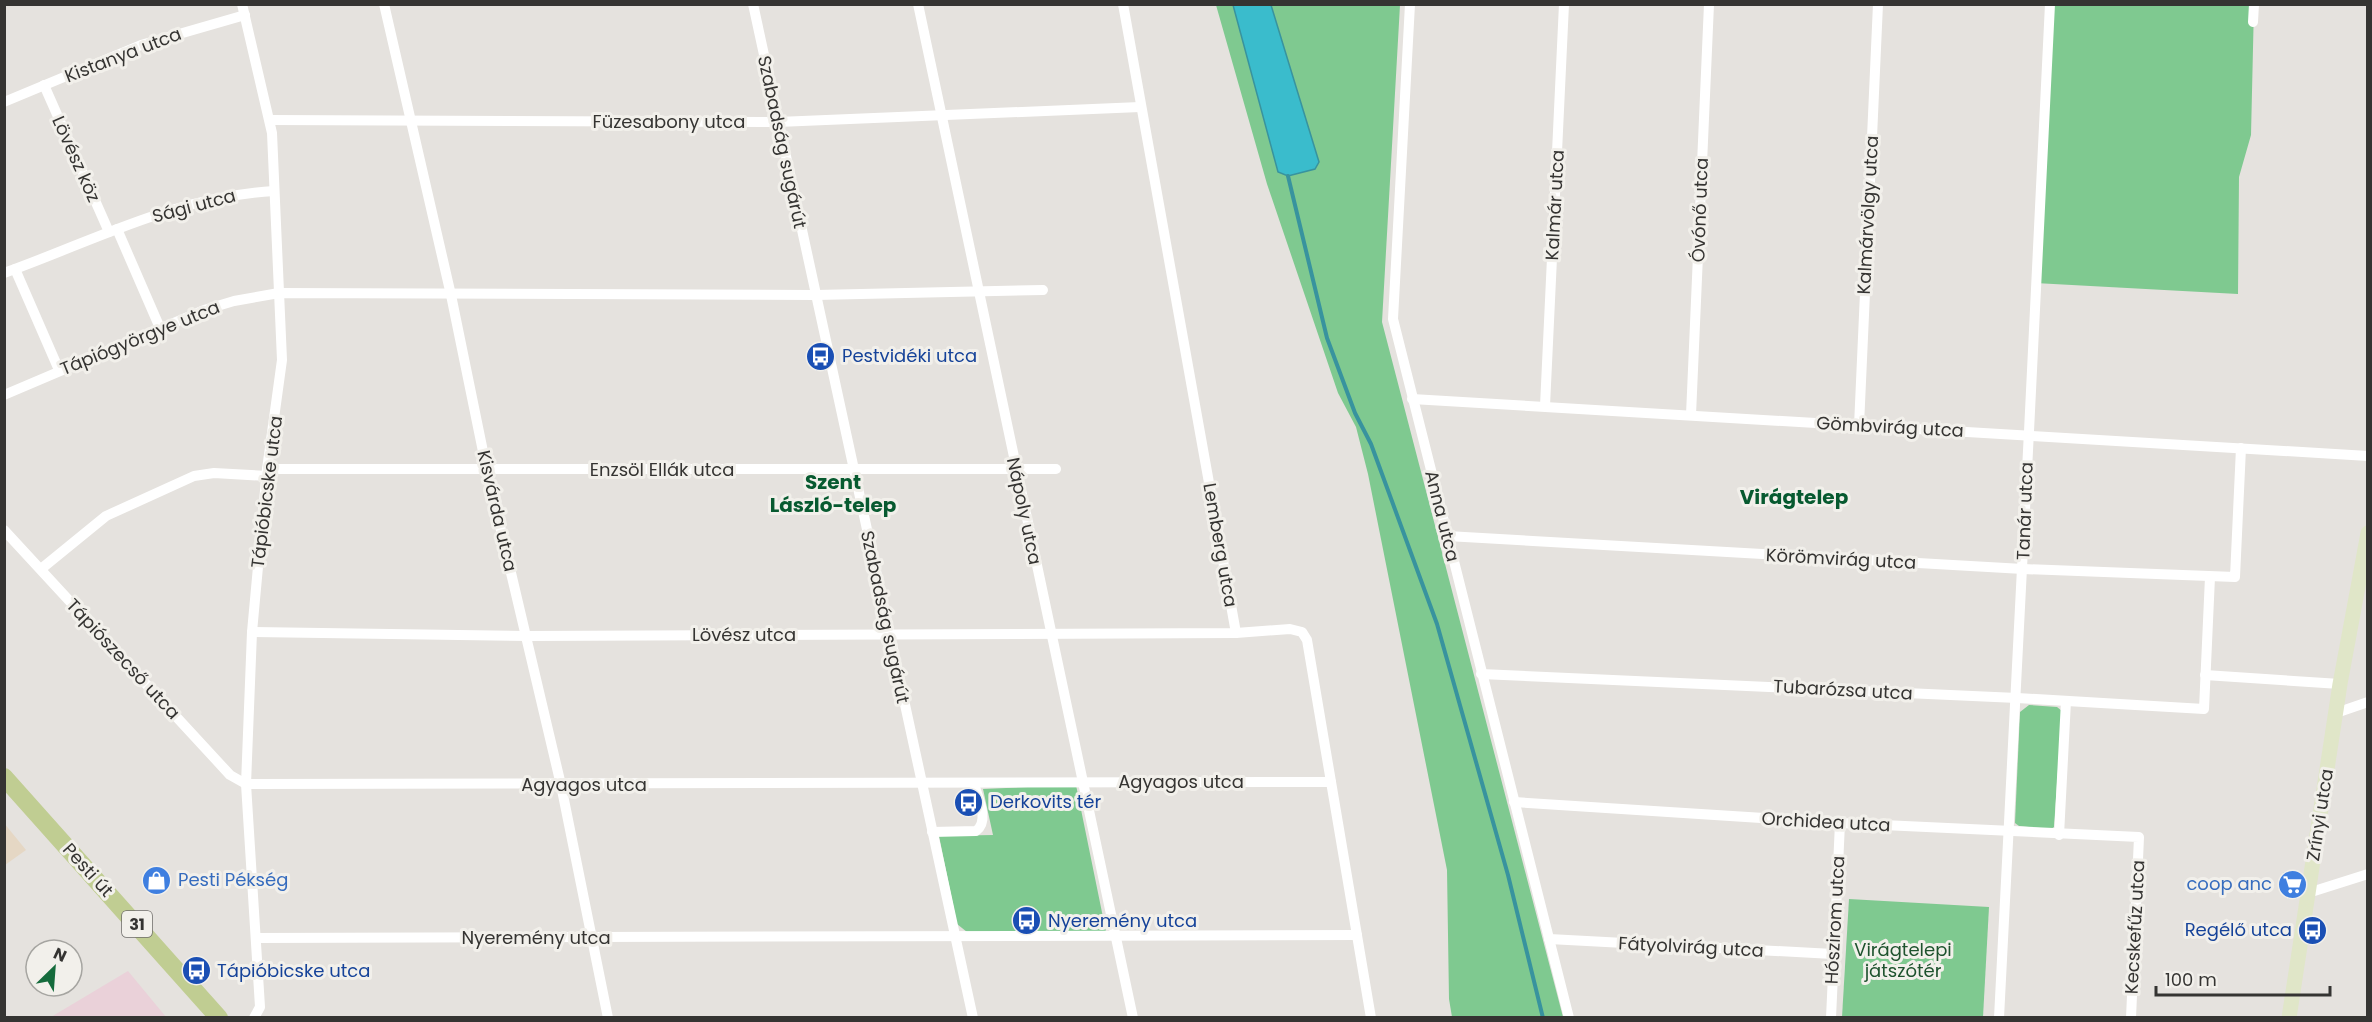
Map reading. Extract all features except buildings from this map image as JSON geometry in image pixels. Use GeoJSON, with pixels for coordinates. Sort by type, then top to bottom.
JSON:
{"type":"FeatureCollection","features":[{"type":"Feature","properties":{"kind":"main road","name":"Zrínyi utca"},"geometry":{"type":"LineString","coordinates":[[2289,1017],[2340,684],[2367,538]]}},
{"type":"Feature","properties":{"kind":"main road","name":"Pesti út"},"geometry":{"type":"LineString","coordinates":[[4,777],[219,1017]]}},
{"type":"Feature","properties":{"kind":"street","name":"Kisvárda utca"},"geometry":{"type":"LineString","coordinates":[[384,4],[451,296],[487,471],[528,636],[561,784],[590,938],[608,1017]]}},
{"type":"Feature","properties":{"kind":"street","name":"Szabadság sugárút"},"geometry":{"type":"LineString","coordinates":[[753,4],[973,1017]]}},
{"type":"Feature","properties":{"kind":"street","name":"Nápoly utca"},"geometry":{"type":"LineString","coordinates":[[918,4],[1133,1017]]}},
{"type":"Feature","properties":{"kind":"street","name":"Lemberg utca"},"geometry":{"type":"LineString","coordinates":[[1124,4],[1140,107],[1236,633],[1290,629],[1302,632],[1307,640],[1371,1017]]}},
{"type":"Feature","properties":{"kind":"street","name":"Anna utca"},"geometry":{"type":"LineString","coordinates":[[1410,4],[1393,319],[1569,1017]]}},
{"type":"Feature","properties":{"kind":"street","name":"Kalmár utca"},"geometry":{"type":"LineString","coordinates":[[1545,406],[1564,4]]}},
{"type":"Feature","properties":{"kind":"street","name":"Óvónő utca"},"geometry":{"type":"LineString","coordinates":[[1691,415],[1709,4]]}},
{"type":"Feature","properties":{"kind":"street","name":"Kalmárvölgy utca"},"geometry":{"type":"LineString","coordinates":[[1859,426],[1878,4]]}},
{"type":"Feature","properties":{"kind":"street","name":"Tanár utca"},"geometry":{"type":"LineString","coordinates":[[1999,1017],[2017,698],[2027,435],[2050,4]]}},
{"type":"Feature","properties":{"kind":"street"},"geometry":{"type":"LineString","coordinates":[[2253,22],[2254,4]]}},
{"type":"Feature","properties":{"kind":"street","name":"Kistanya utca"},"geometry":{"type":"LineString","coordinates":[[4,102],[141,45],[244,10]]}},
{"type":"Feature","properties":{"kind":"street","name":"Tápióbicske utca"},"geometry":{"type":"LineString","coordinates":[[244,10],[270,120],[281,382],[267,472],[252,632],[246,784],[260,1006],[254,1017]]}},
{"type":"Feature","properties":{"kind":"street","name":"Lövész köz"},"geometry":{"type":"LineString","coordinates":[[44,85],[113,231]]}},
{"type":"Feature","properties":{"kind":"street","name":"Füzesabony utca"},"geometry":{"type":"LineString","coordinates":[[270,120],[778,122],[1140,107]]}},
{"type":"Feature","properties":{"kind":"street","name":"Sági utca"},"geometry":{"type":"LineString","coordinates":[[59,370],[10,271],[176,207],[208,198],[274,191]]}},
{"type":"Feature","properties":{"kind":"street"},"geometry":{"type":"LineString","coordinates":[[113,231],[160,328]]}},
{"type":"Feature","properties":{"kind":"street"},"geometry":{"type":"LineString","coordinates":[[279,293],[451,296],[816,295],[1043,290]]}},
{"type":"Feature","properties":{"kind":"street","name":"Tápiógyörgye utca"},"geometry":{"type":"LineString","coordinates":[[4,395],[160,328],[234,300],[279,293]]}},
{"type":"Feature","properties":{"kind":"street","name":"Gömbvirág utca"},"geometry":{"type":"LineString","coordinates":[[1412,399],[2367,456]]}},
{"type":"Feature","properties":{"kind":"street","name":"Körömvirág utca"},"geometry":{"type":"LineString","coordinates":[[1447,536],[2023,569],[2235,578],[2241,448]]}},
{"type":"Feature","properties":{"kind":"street","name":"Enzsöl Ellák utca"},"geometry":{"type":"LineString","coordinates":[[40,569],[106,516],[194,476],[214,473],[1056,469]]}},
{"type":"Feature","properties":{"kind":"street","name":"Tápiószecső utca"},"geometry":{"type":"LineString","coordinates":[[4,530],[230,775],[246,784]]}},
{"type":"Feature","properties":{"kind":"street"},"geometry":{"type":"LineString","coordinates":[[2210,577],[2205,675],[2340,684]]}},
{"type":"Feature","properties":{"kind":"street","name":"Lövész utca"},"geometry":{"type":"LineString","coordinates":[[252,632],[528,636],[1236,633]]}},
{"type":"Feature","properties":{"kind":"street","name":"Tubarózsa utca"},"geometry":{"type":"LineString","coordinates":[[1481,674],[2017,698],[2204,709],[2205,675]]}},
{"type":"Feature","properties":{"kind":"street"},"geometry":{"type":"LineString","coordinates":[[2059,835],[2066,701]]}},
{"type":"Feature","properties":{"kind":"street"},"geometry":{"type":"LineString","coordinates":[[2336,712],[2367,702]]}},
{"type":"Feature","properties":{"kind":"street","name":"Agyagos utca"},"geometry":{"type":"LineString","coordinates":[[246,784],[922,785],[1331,782]]}},
{"type":"Feature","properties":{"kind":"street"},"geometry":{"type":"LineString","coordinates":[[932,831],[976,831],[981,827],[984,820],[974,784]]}},
{"type":"Feature","properties":{"kind":"street","name":"Orchidea utca"},"geometry":{"type":"LineString","coordinates":[[1514,802],[1840,824],[2139,837]]}},
{"type":"Feature","properties":{"kind":"street","name":"Hószirom utca"},"geometry":{"type":"LineString","coordinates":[[1831,1017],[1840,824]]}},
{"type":"Feature","properties":{"kind":"street","name":"Kecskefűz utca"},"geometry":{"type":"LineString","coordinates":[[2131,1017],[2139,837]]}},
{"type":"Feature","properties":{"kind":"street"},"geometry":{"type":"LineString","coordinates":[[2308,893],[2367,874]]}},
{"type":"Feature","properties":{"kind":"street","name":"Nyeremény utca"},"geometry":{"type":"LineString","coordinates":[[256,938],[1357,935]]}},
{"type":"Feature","properties":{"kind":"street","name":"Fátyolvirág utca"},"geometry":{"type":"LineString","coordinates":[[1549,939],[1833,954]]}},
{"type":"Feature","properties":{"kind":"shaded area"},"geometry":{"type":"Polygon","coordinates":[[[4,823],[26,850],[5,865],[4,865],[4,823]]]}},
{"type":"Feature","properties":{"kind":"shaded area"},"geometry":{"type":"Polygon","coordinates":[[[128,971],[166,1017],[51,1017],[128,971]]]}},
{"type":"Feature","properties":{"kind":"green space"},"geometry":{"type":"Polygon","coordinates":[[[1216,5],[1400,5],[1382,322],[1563,1017],[1452,1017],[1449,999],[1447,870],[1368,474],[1356,427],[1338,393],[1267,184],[1216,5]]]}},
{"type":"Feature","properties":{"kind":"green space"},"geometry":{"type":"Polygon","coordinates":[[[2050,5],[2254,5],[2251,135],[2239,177],[2238,294],[2035,283],[2050,5]]]}},
{"type":"Feature","properties":{"kind":"green space"},"geometry":{"type":"Polygon","coordinates":[[[2029,705],[2057,707],[2062,711],[2054,827],[2051,829],[2019,826],[2015,823],[2020,712],[2029,705]]]}},
{"type":"Feature","properties":{"kind":"green space"},"geometry":{"type":"Polygon","coordinates":[[[1076,785],[1106,932],[967,932],[957,924],[939,836],[993,835],[983,789],[1076,785]]]}},
{"type":"Feature","properties":{"kind":"green space","name":"Virágtelepi játszótér"},"geometry":{"type":"Polygon","coordinates":[[[1849,899],[1989,907],[1983,1017],[1842,1017],[1849,899]]]}},
{"type":"Feature","properties":{"kind":"water"},"geometry":{"type":"Polygon","coordinates":[[[1233,5],[1271,5],[1319,162],[1315,169],[1288,176],[1278,172],[1233,5]]]}},
{"type":"Feature","properties":{"kind":"waterway"},"geometry":{"type":"LineString","coordinates":[[1288,176],[1327,338],[1355,413],[1371,444],[1437,624],[1508,875],[1543,1018]]}},
{"type":"Feature","properties":{"kind":"place","name":"Pestvidéki utca"},"geometry":{"type":"Point","coordinates":[821,356]}},
{"type":"Feature","properties":{"kind":"place","name":"Derkovits tér"},"geometry":{"type":"Point","coordinates":[969,802]}},
{"type":"Feature","properties":{"kind":"place","name":"Pesti Pékség"},"geometry":{"type":"Point","coordinates":[157,880]}},
{"type":"Feature","properties":{"kind":"place","name":"coop anc"},"geometry":{"type":"Point","coordinates":[2293,884]}},
{"type":"Feature","properties":{"kind":"place","name":"Nyeremény utca"},"geometry":{"type":"Point","coordinates":[1027,921]}},
{"type":"Feature","properties":{"kind":"place","name":"Regélő utca"},"geometry":{"type":"Point","coordinates":[2313,930]}},
{"type":"Feature","properties":{"kind":"place","name":"Tápióbicske utca"},"geometry":{"type":"Point","coordinates":[196,971]}},
{"type":"Feature","properties":{"kind":"district","name":"Szent László-telep"},"geometry":{"type":"Point","coordinates":[833,494]}},
{"type":"Feature","properties":{"kind":"district","name":"Virágtelep"},"geometry":{"type":"Point","coordinates":[1794,497]}}]}
